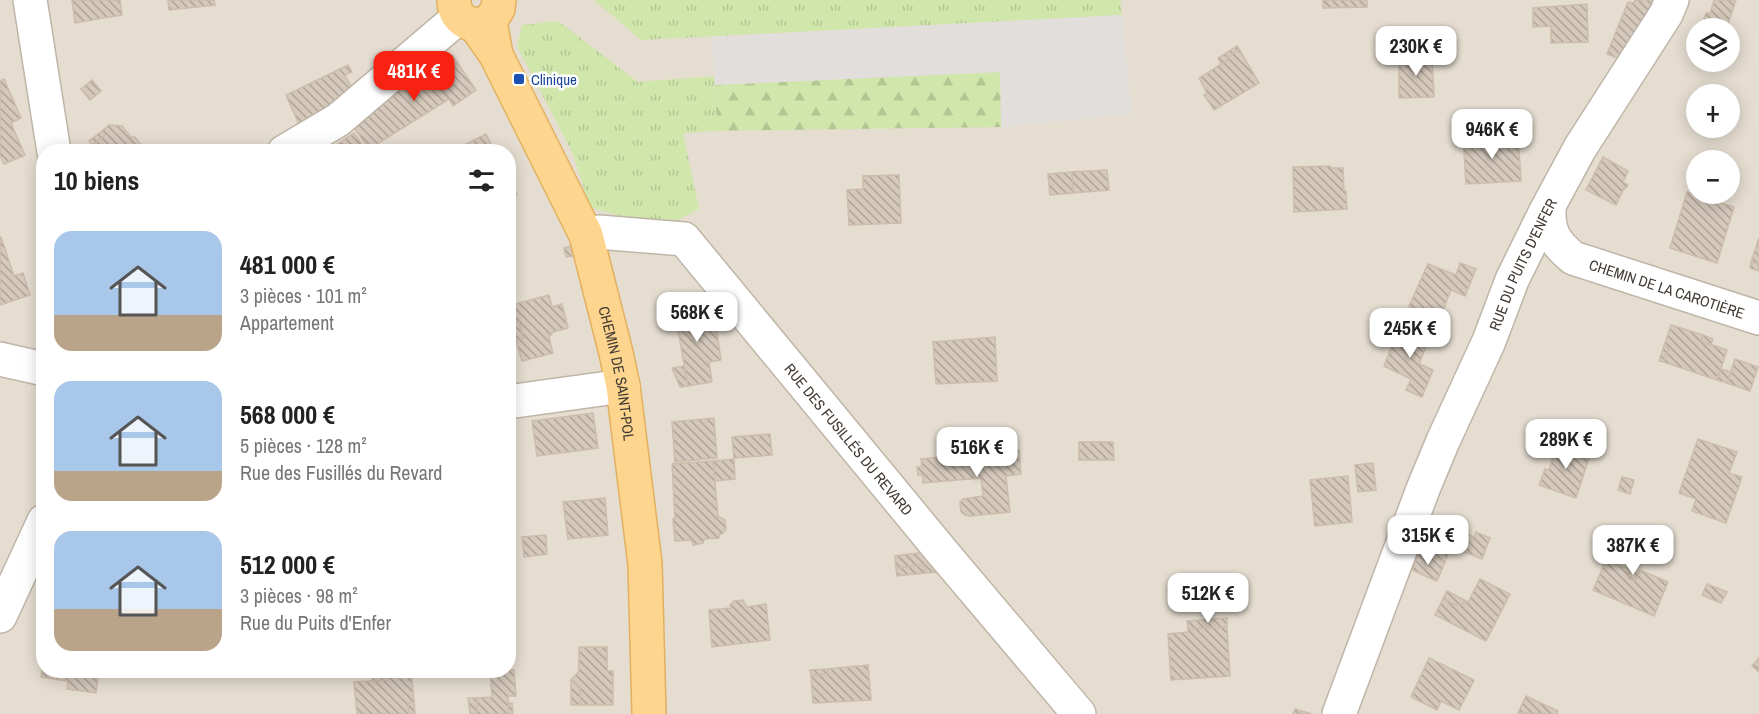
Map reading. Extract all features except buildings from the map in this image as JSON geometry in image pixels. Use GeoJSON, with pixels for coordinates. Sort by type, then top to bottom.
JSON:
{"type":"FeatureCollection","features":[{"type":"Feature","properties":{"kind":"main road","name":"CHEMIN DE SAINT-POL"},"geometry":{"type":"LineString","coordinates":[[485,11],[496,55],[586,236],[616,353],[623,386],[646,580],[649,714]]}},
{"type":"Feature","properties":{"kind":"street"},"geometry":{"type":"LineString","coordinates":[[30,0],[53,144]]}},
{"type":"Feature","properties":{"kind":"street","name":"RUE DU PUITS D'ENFER"},"geometry":{"type":"LineString","coordinates":[[1339,714],[1423,489],[1489,341],[1512,280],[1580,148],[1666,14],[1672,0]]}},
{"type":"Feature","properties":{"kind":"street"},"geometry":{"type":"LineString","coordinates":[[298,144],[338,120],[485,11]]}},
{"type":"Feature","properties":{"kind":"street"},"geometry":{"type":"LineString","coordinates":[[1549,207],[1548,223],[1553,236],[1560,247],[1573,258]]}},
{"type":"Feature","properties":{"kind":"street","name":"RUE DES FUSILLÉS DU REVARD"},"geometry":{"type":"LineString","coordinates":[[586,236],[598,232],[684,239],[1079,714]]}},
{"type":"Feature","properties":{"kind":"street"},"geometry":{"type":"LineString","coordinates":[[1512,280],[1535,264],[1573,258]]}},
{"type":"Feature","properties":{"kind":"street","name":"CHEMIN DE LA CAROTIÈRE"},"geometry":{"type":"LineString","coordinates":[[1573,258],[1759,318]]}},
{"type":"Feature","properties":{"kind":"street"},"geometry":{"type":"LineString","coordinates":[[0,359],[36,367]]}},
{"type":"Feature","properties":{"kind":"street"},"geometry":{"type":"LineString","coordinates":[[516,401],[623,386]]}},
{"type":"Feature","properties":{"kind":"street"},"geometry":{"type":"LineString","coordinates":[[4,596],[36,536]]}},
{"type":"Feature","properties":{"kind":"shaded area"},"geometry":{"type":"Polygon","coordinates":[[[0,0],[1759,0],[1759,714],[0,714],[0,0]]]}},
{"type":"Feature","properties":{"kind":"shaded area"},"geometry":{"type":"Polygon","coordinates":[[[1122,15],[1132,114],[1001,127],[1000,72],[715,85],[712,37],[1122,15]]]}},
{"type":"Feature","properties":{"kind":"green space"},"geometry":{"type":"Polygon","coordinates":[[[594,0],[1120,0],[1122,15],[641,40],[594,0]]]}},
{"type":"Feature","properties":{"kind":"green space"},"geometry":{"type":"Polygon","coordinates":[[[558,21],[638,82],[714,76],[717,131],[683,133],[699,209],[670,224],[630,219],[590,207],[572,152],[517,46],[522,25],[558,21]]]}},
{"type":"Feature","properties":{"kind":"green space"},"geometry":{"type":"Polygon","coordinates":[[[1001,72],[1001,127],[717,131],[715,85],[1001,72]]]}},
{"type":"Feature","properties":{"kind":"place","name":"Clinique"},"geometry":{"type":"Point","coordinates":[519,79]}}]}
